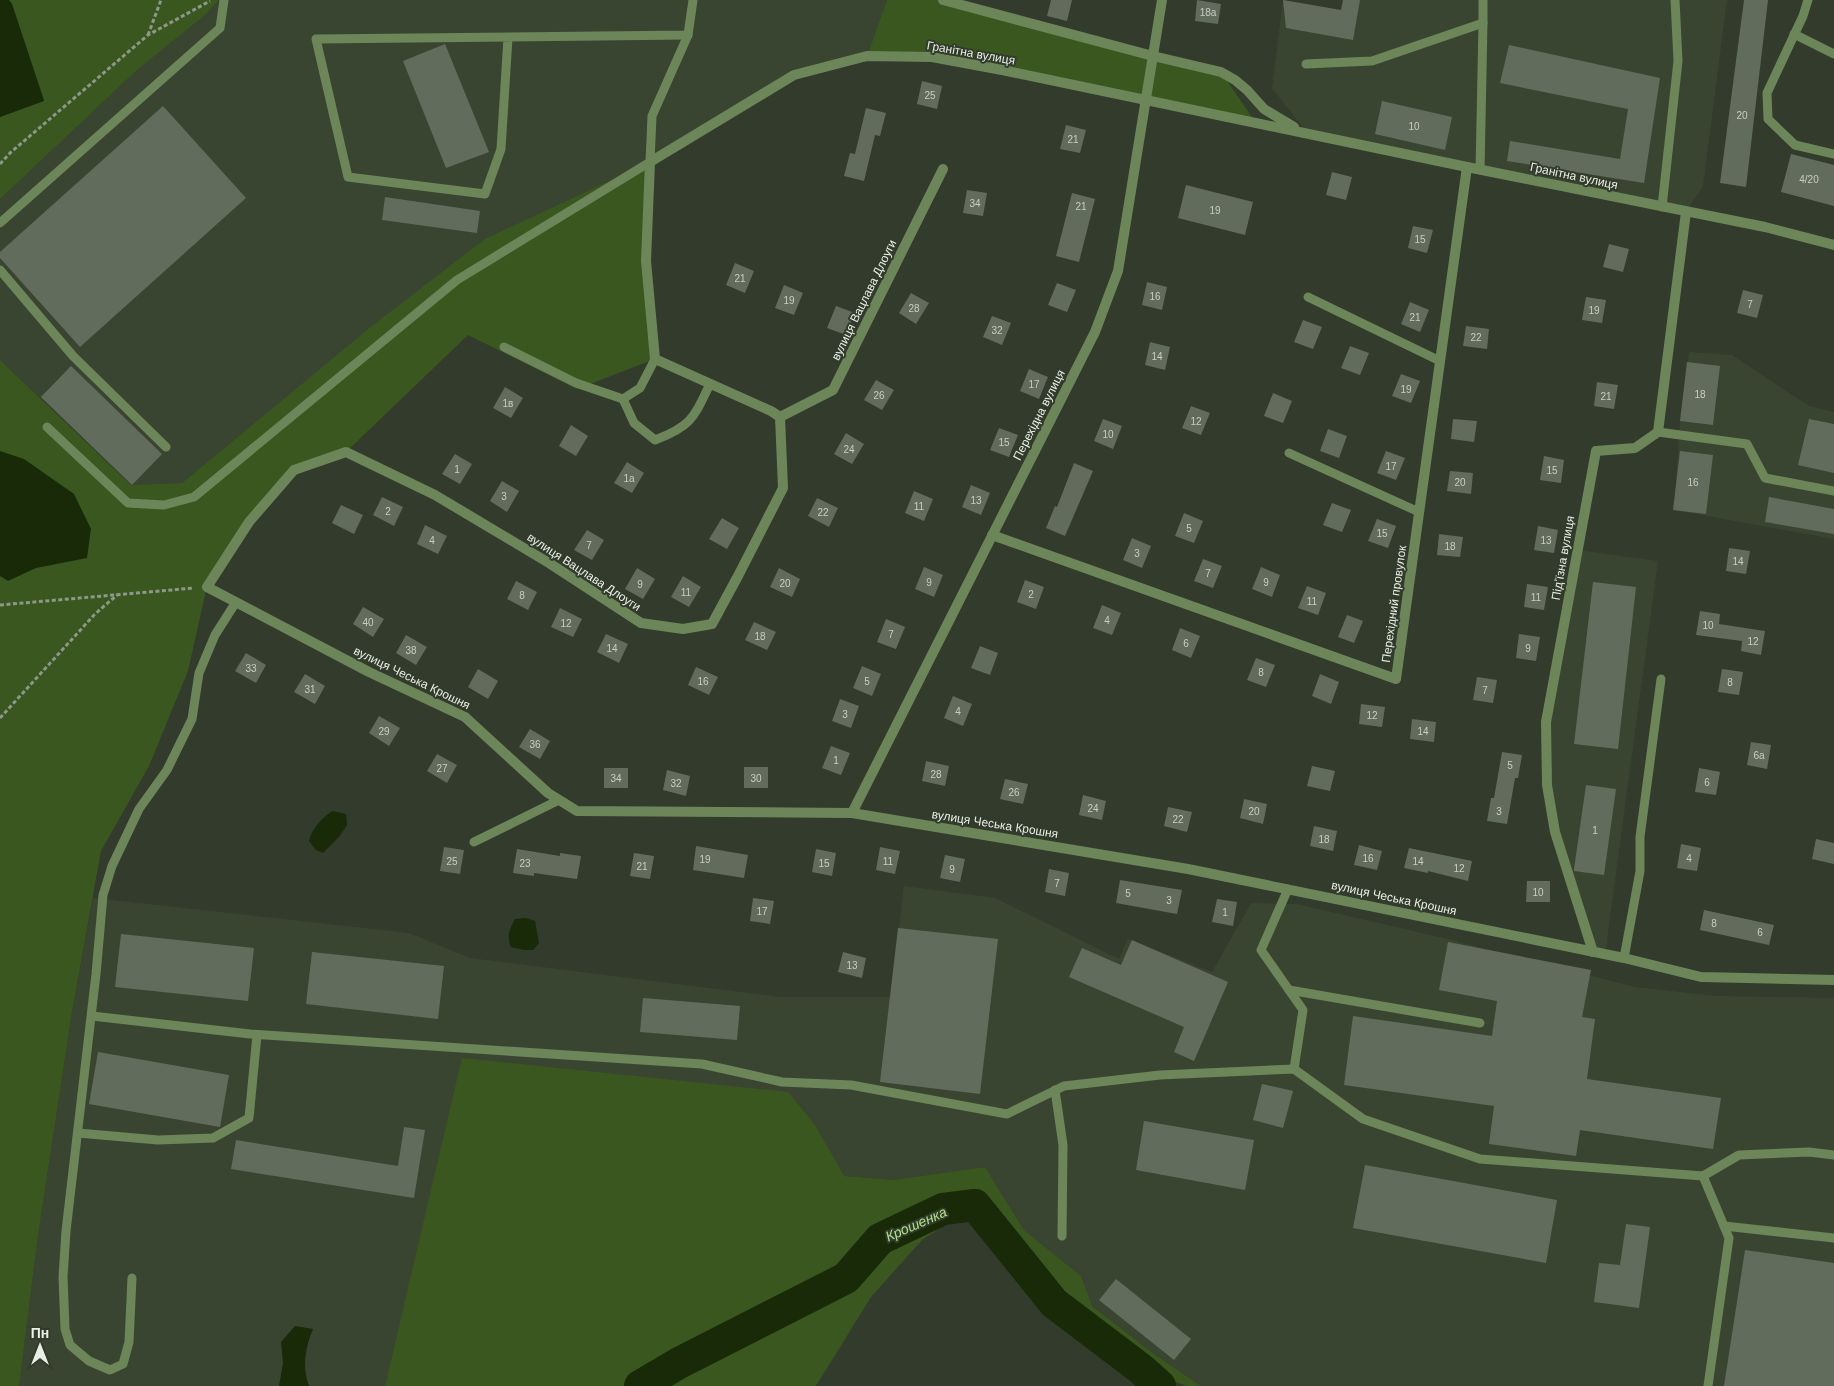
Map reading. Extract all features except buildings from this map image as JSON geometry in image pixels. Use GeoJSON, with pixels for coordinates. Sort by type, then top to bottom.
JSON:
{"type":"FeatureCollection","features":[{"type":"Feature","properties":{"kind":"street","name":"Гранітна вулиця"},"geometry":{"type":"LineString","coordinates":[[943,0],[1153,56],[1221,72],[1247,90],[1264,110],[1308,134]]}},
{"type":"Feature","properties":{"kind":"street","name":"Перехідна вулиця"},"geometry":{"type":"LineString","coordinates":[[852,813],[1095,332],[1118,271],[1162,0]]}},
{"type":"Feature","properties":{"kind":"street","name":"Гранітна вулиця"},"geometry":{"type":"LineString","coordinates":[[650,162],[794,74],[867,56],[932,57],[1468,168],[1766,227],[1834,245]]}},
{"type":"Feature","properties":{"kind":"street"},"geometry":{"type":"LineString","coordinates":[[650,162],[646,261],[655,359],[780,417]]}},
{"type":"Feature","properties":{"kind":"street","name":"Перехідний провулок"},"geometry":{"type":"LineString","coordinates":[[992,535],[1396,679],[1468,168]]}},
{"type":"Feature","properties":{"kind":"street","name":"вулиця Вацлава Длоуги"},"geometry":{"type":"LineString","coordinates":[[207,586],[249,522],[294,470],[346,452],[435,495],[549,563],[640,623],[683,630],[712,624],[783,488],[780,417],[834,390],[943,169]]}},
{"type":"Feature","properties":{"kind":"street"},"geometry":{"type":"LineString","coordinates":[[1658,432],[1686,212]]}},
{"type":"Feature","properties":{"kind":"street","name":"Підʼїзна вулиця"},"geometry":{"type":"LineString","coordinates":[[1593,952],[1554,832],[1547,785],[1546,722],[1596,452],[1635,448],[1658,432]]}},
{"type":"Feature","properties":{"kind":"street","name":"вулиця Чеська Крошня"},"geometry":{"type":"LineString","coordinates":[[207,586],[369,672],[465,717],[548,794],[577,811],[852,813],[1188,869],[1624,958],[1701,977],[1834,980]]}},
{"type":"Feature","properties":{"kind":"lane"},"geometry":{"type":"LineString","coordinates":[[0,223],[220,28],[224,0]]}},
{"type":"Feature","properties":{"kind":"lane"},"geometry":{"type":"LineString","coordinates":[[46,427],[128,503],[164,505],[194,497],[457,280],[650,162],[652,116],[688,35],[693,0]]}},
{"type":"Feature","properties":{"kind":"lane"},"geometry":{"type":"LineString","coordinates":[[1480,170],[1484,0]]}},
{"type":"Feature","properties":{"kind":"lane"},"geometry":{"type":"LineString","coordinates":[[1662,207],[1678,61],[1675,0]]}},
{"type":"Feature","properties":{"kind":"lane"},"geometry":{"type":"LineString","coordinates":[[1808,0],[1803,16],[1767,93],[1768,119],[1795,145],[1834,154]]}},
{"type":"Feature","properties":{"kind":"lane"},"geometry":{"type":"LineString","coordinates":[[1306,64],[1372,61],[1483,23]]}},
{"type":"Feature","properties":{"kind":"lane"},"geometry":{"type":"LineString","coordinates":[[1794,34],[1834,54]]}},
{"type":"Feature","properties":{"kind":"lane"},"geometry":{"type":"LineString","coordinates":[[508,38],[501,148],[485,194],[348,177],[316,39],[688,35]]}},
{"type":"Feature","properties":{"kind":"lane"},"geometry":{"type":"LineString","coordinates":[[0,270],[72,356],[166,447]]}},
{"type":"Feature","properties":{"kind":"lane"},"geometry":{"type":"LineString","coordinates":[[1308,297],[1440,361]]}},
{"type":"Feature","properties":{"kind":"lane"},"geometry":{"type":"LineString","coordinates":[[504,347],[576,383],[623,399],[634,423],[656,440],[676,432],[694,416],[710,384]]}},
{"type":"Feature","properties":{"kind":"lane"},"geometry":{"type":"LineString","coordinates":[[623,399],[640,388],[655,359]]}},
{"type":"Feature","properties":{"kind":"lane"},"geometry":{"type":"LineString","coordinates":[[1658,432],[1747,444],[1765,478],[1834,491]]}},
{"type":"Feature","properties":{"kind":"lane"},"geometry":{"type":"LineString","coordinates":[[1289,453],[1419,512]]}},
{"type":"Feature","properties":{"kind":"lane"},"geometry":{"type":"LineString","coordinates":[[132,1278],[129,1342],[123,1364],[110,1370],[89,1362],[70,1345],[65,1329],[63,1277],[66,1231],[92,1016],[103,895],[112,866],[138,809],[167,770],[192,719],[200,673],[215,635],[236,602]]}},
{"type":"Feature","properties":{"kind":"lane"},"geometry":{"type":"LineString","coordinates":[[1624,958],[1640,871],[1640,837],[1661,679]]}},
{"type":"Feature","properties":{"kind":"lane"},"geometry":{"type":"LineString","coordinates":[[474,842],[559,800]]}},
{"type":"Feature","properties":{"kind":"lane"},"geometry":{"type":"LineString","coordinates":[[1288,889],[1261,950],[1303,1010],[1294,1069]]}},
{"type":"Feature","properties":{"kind":"lane"},"geometry":{"type":"LineString","coordinates":[[1289,990],[1480,1023]]}},
{"type":"Feature","properties":{"kind":"lane"},"geometry":{"type":"LineString","coordinates":[[92,1016],[258,1034],[702,1064],[782,1082],[850,1085],[1007,1114],[1064,1086],[1160,1074],[1294,1069],[1363,1119],[1480,1159],[1703,1176],[1739,1155],[1809,1152],[1834,1154]]}},
{"type":"Feature","properties":{"kind":"lane"},"geometry":{"type":"LineString","coordinates":[[78,1132],[158,1140],[214,1138],[249,1118],[258,1034]]}},
{"type":"Feature","properties":{"kind":"lane"},"geometry":{"type":"LineString","coordinates":[[1055,1090],[1063,1145],[1062,1236]]}},
{"type":"Feature","properties":{"kind":"lane"},"geometry":{"type":"LineString","coordinates":[[1703,1176],[1729,1238],[1708,1386]]}},
{"type":"Feature","properties":{"kind":"lane"},"geometry":{"type":"LineString","coordinates":[[1724,1226],[1834,1238]]}},
{"type":"Feature","properties":{"kind":"path"},"geometry":{"type":"LineString","coordinates":[[148,35],[161,0]]}},
{"type":"Feature","properties":{"kind":"path"},"geometry":{"type":"LineString","coordinates":[[0,164],[10,153],[148,35],[212,0]]}},
{"type":"Feature","properties":{"kind":"path"},"geometry":{"type":"LineString","coordinates":[[0,605],[207,586]]}},
{"type":"Feature","properties":{"kind":"path"},"geometry":{"type":"LineString","coordinates":[[0,718],[96,614],[118,594]]}},
{"type":"Feature","properties":{"kind":"shaded area"},"geometry":{"type":"Polygon","coordinates":[[[0,0],[9,0],[12,4],[44,101],[0,117],[0,0]]]}},
{"type":"Feature","properties":{"kind":"shaded area"},"geometry":{"type":"Polygon","coordinates":[[[9,0],[219,0],[204,16],[137,70],[0,199],[0,117],[44,100],[12,4],[9,0]]]}},
{"type":"Feature","properties":{"kind":"shaded area"},"geometry":{"type":"Polygon","coordinates":[[[219,0],[887,0],[867,56],[794,75],[368,329],[182,483],[132,485],[0,360],[0,199],[137,70],[204,16],[219,0]]]}},
{"type":"Feature","properties":{"kind":"shaded area"},"geometry":{"type":"Polygon","coordinates":[[[887,0],[943,0],[1221,72],[1256,123],[932,57],[867,56],[887,0]]]}},
{"type":"Feature","properties":{"kind":"shaded area"},"geometry":{"type":"Polygon","coordinates":[[[1283,0],[1341,10],[1343,0],[1727,0],[1703,186],[1686,212],[1308,134],[1272,88],[1283,0]]]}},
{"type":"Feature","properties":{"kind":"shaded area"},"geometry":{"type":"Polygon","coordinates":[[[650,162],[646,261],[655,359],[577,389],[468,335],[346,452],[294,470],[207,586],[188,671],[149,766],[101,851],[72,1012],[37,1242],[19,1386],[0,1386],[0,360],[131,485],[182,483],[368,329],[485,239],[650,162]]]}},
{"type":"Feature","properties":{"kind":"shaded area"},"geometry":{"type":"Polygon","coordinates":[[[1689,352],[1732,355],[1809,406],[1834,412],[1834,539],[1674,510],[1680,421],[1689,352]]]}},
{"type":"Feature","properties":{"kind":"shaded area"},"geometry":{"type":"Polygon","coordinates":[[[0,451],[24,459],[74,494],[91,529],[87,558],[36,568],[8,581],[0,576],[0,451]]]}},
{"type":"Feature","properties":{"kind":"shaded area"},"geometry":{"type":"Polygon","coordinates":[[[1577,550],[1658,561],[1605,955],[1593,952],[1555,832],[1546,722],[1577,550]]]}},
{"type":"Feature","properties":{"kind":"shaded area"},"geometry":{"type":"Polygon","coordinates":[[[333,811],[346,814],[347,825],[339,837],[323,853],[316,850],[309,841],[312,832],[318,824],[333,811]]]}},
{"type":"Feature","properties":{"kind":"shaded area"},"geometry":{"type":"Polygon","coordinates":[[[904,886],[995,898],[1119,959],[1128,939],[1212,972],[1251,903],[1297,904],[1452,940],[1635,987],[1716,996],[1834,998],[1834,1386],[1201,1386],[1154,1354],[1091,1305],[1081,1276],[1024,1230],[985,1167],[893,1180],[843,1176],[815,1125],[463,1058],[385,1386],[19,1386],[37,1242],[72,1012],[93,898],[409,933],[470,958],[780,997],[891,997],[904,886]]]}},
{"type":"Feature","properties":{"kind":"shaded area"},"geometry":{"type":"Polygon","coordinates":[[[526,918],[535,921],[539,943],[533,950],[511,947],[509,939],[509,933],[515,919],[526,918]]]}},
{"type":"Feature","properties":{"kind":"shaded area"},"geometry":{"type":"Polygon","coordinates":[[[462,1058],[788,1092],[815,1125],[844,1176],[893,1180],[985,1167],[1024,1230],[1081,1276],[1092,1306],[1154,1354],[1201,1386],[1187,1386],[1141,1369],[1054,1303],[975,1205],[922,1240],[871,1297],[816,1386],[385,1386],[462,1058]]]}},
{"type":"Feature","properties":{"kind":"shaded area"},"geometry":{"type":"Polygon","coordinates":[[[295,1326],[313,1329],[305,1358],[309,1386],[279,1386],[283,1363],[281,1342],[295,1326]]]}},
{"type":"Feature","properties":{"kind":"waterway","name":"Крошенка"},"geometry":{"type":"LineString","coordinates":[[640,1386],[679,1363],[846,1278],[880,1239],[943,1209],[975,1205],[1054,1303],[1141,1369],[1160,1386]]}}]}
